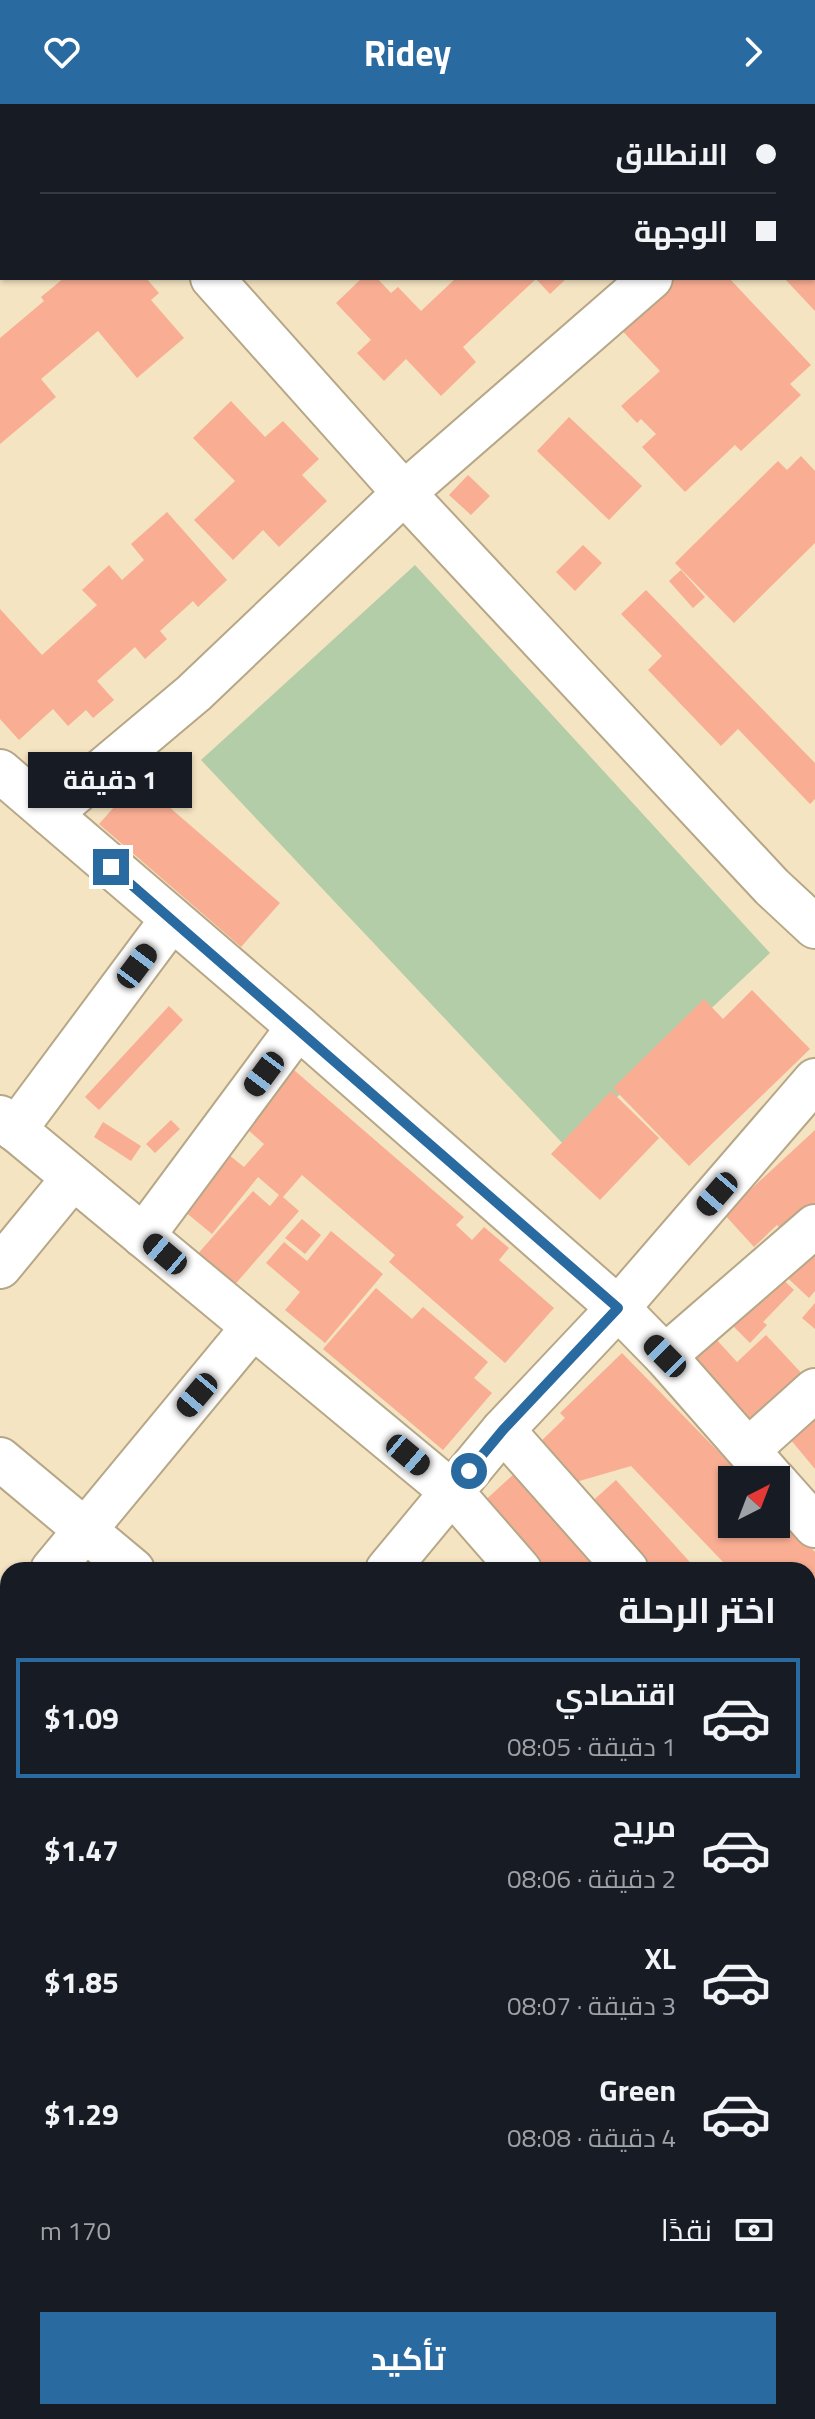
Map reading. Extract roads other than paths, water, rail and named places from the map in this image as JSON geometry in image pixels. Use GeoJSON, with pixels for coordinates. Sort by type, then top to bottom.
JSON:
{"type":"FeatureCollection","features":[{"type":"Feature","properties":{"kind":"street"},"geometry":{"type":"LineString","coordinates":[[214,280],[404,493],[772,887],[815,927]]}},
{"type":"Feature","properties":{"kind":"street"},"geometry":{"type":"LineString","coordinates":[[50,814],[194,693],[404,493],[649,280]]}},
{"type":"Feature","properties":{"kind":"street"},"geometry":{"type":"LineString","coordinates":[[0,771],[618,1308],[665,1356],[762,1466]]}},
{"type":"Feature","properties":{"kind":"street"},"geometry":{"type":"LineString","coordinates":[[172,919],[8,1124],[452,1492],[513,1562]]}},
{"type":"Feature","properties":{"kind":"street"},"geometry":{"type":"LineString","coordinates":[[143,1236],[298,1027]]}},
{"type":"Feature","properties":{"kind":"street"},"geometry":{"type":"LineString","coordinates":[[395,1562],[503,1430],[618,1308],[815,1080]]}},
{"type":"Feature","properties":{"kind":"street"},"geometry":{"type":"LineString","coordinates":[[0,1267],[73,1178]]}},
{"type":"Feature","properties":{"kind":"street"},"geometry":{"type":"LineString","coordinates":[[665,1356],[815,1226]]}},
{"type":"Feature","properties":{"kind":"street"},"geometry":{"type":"LineString","coordinates":[[59,1562],[253,1327]]}},
{"type":"Feature","properties":{"kind":"street"},"geometry":{"type":"LineString","coordinates":[[769,1466],[815,1390]]}},
{"type":"Feature","properties":{"kind":"street"},"geometry":{"type":"LineString","coordinates":[[503,1430],[620,1562]]}},
{"type":"Feature","properties":{"kind":"street"},"geometry":{"type":"LineString","coordinates":[[0,1459],[123,1562]]}},
{"type":"Feature","properties":{"kind":"street"},"geometry":{"type":"LineString","coordinates":[[790,1498],[815,1526]]}}]}
